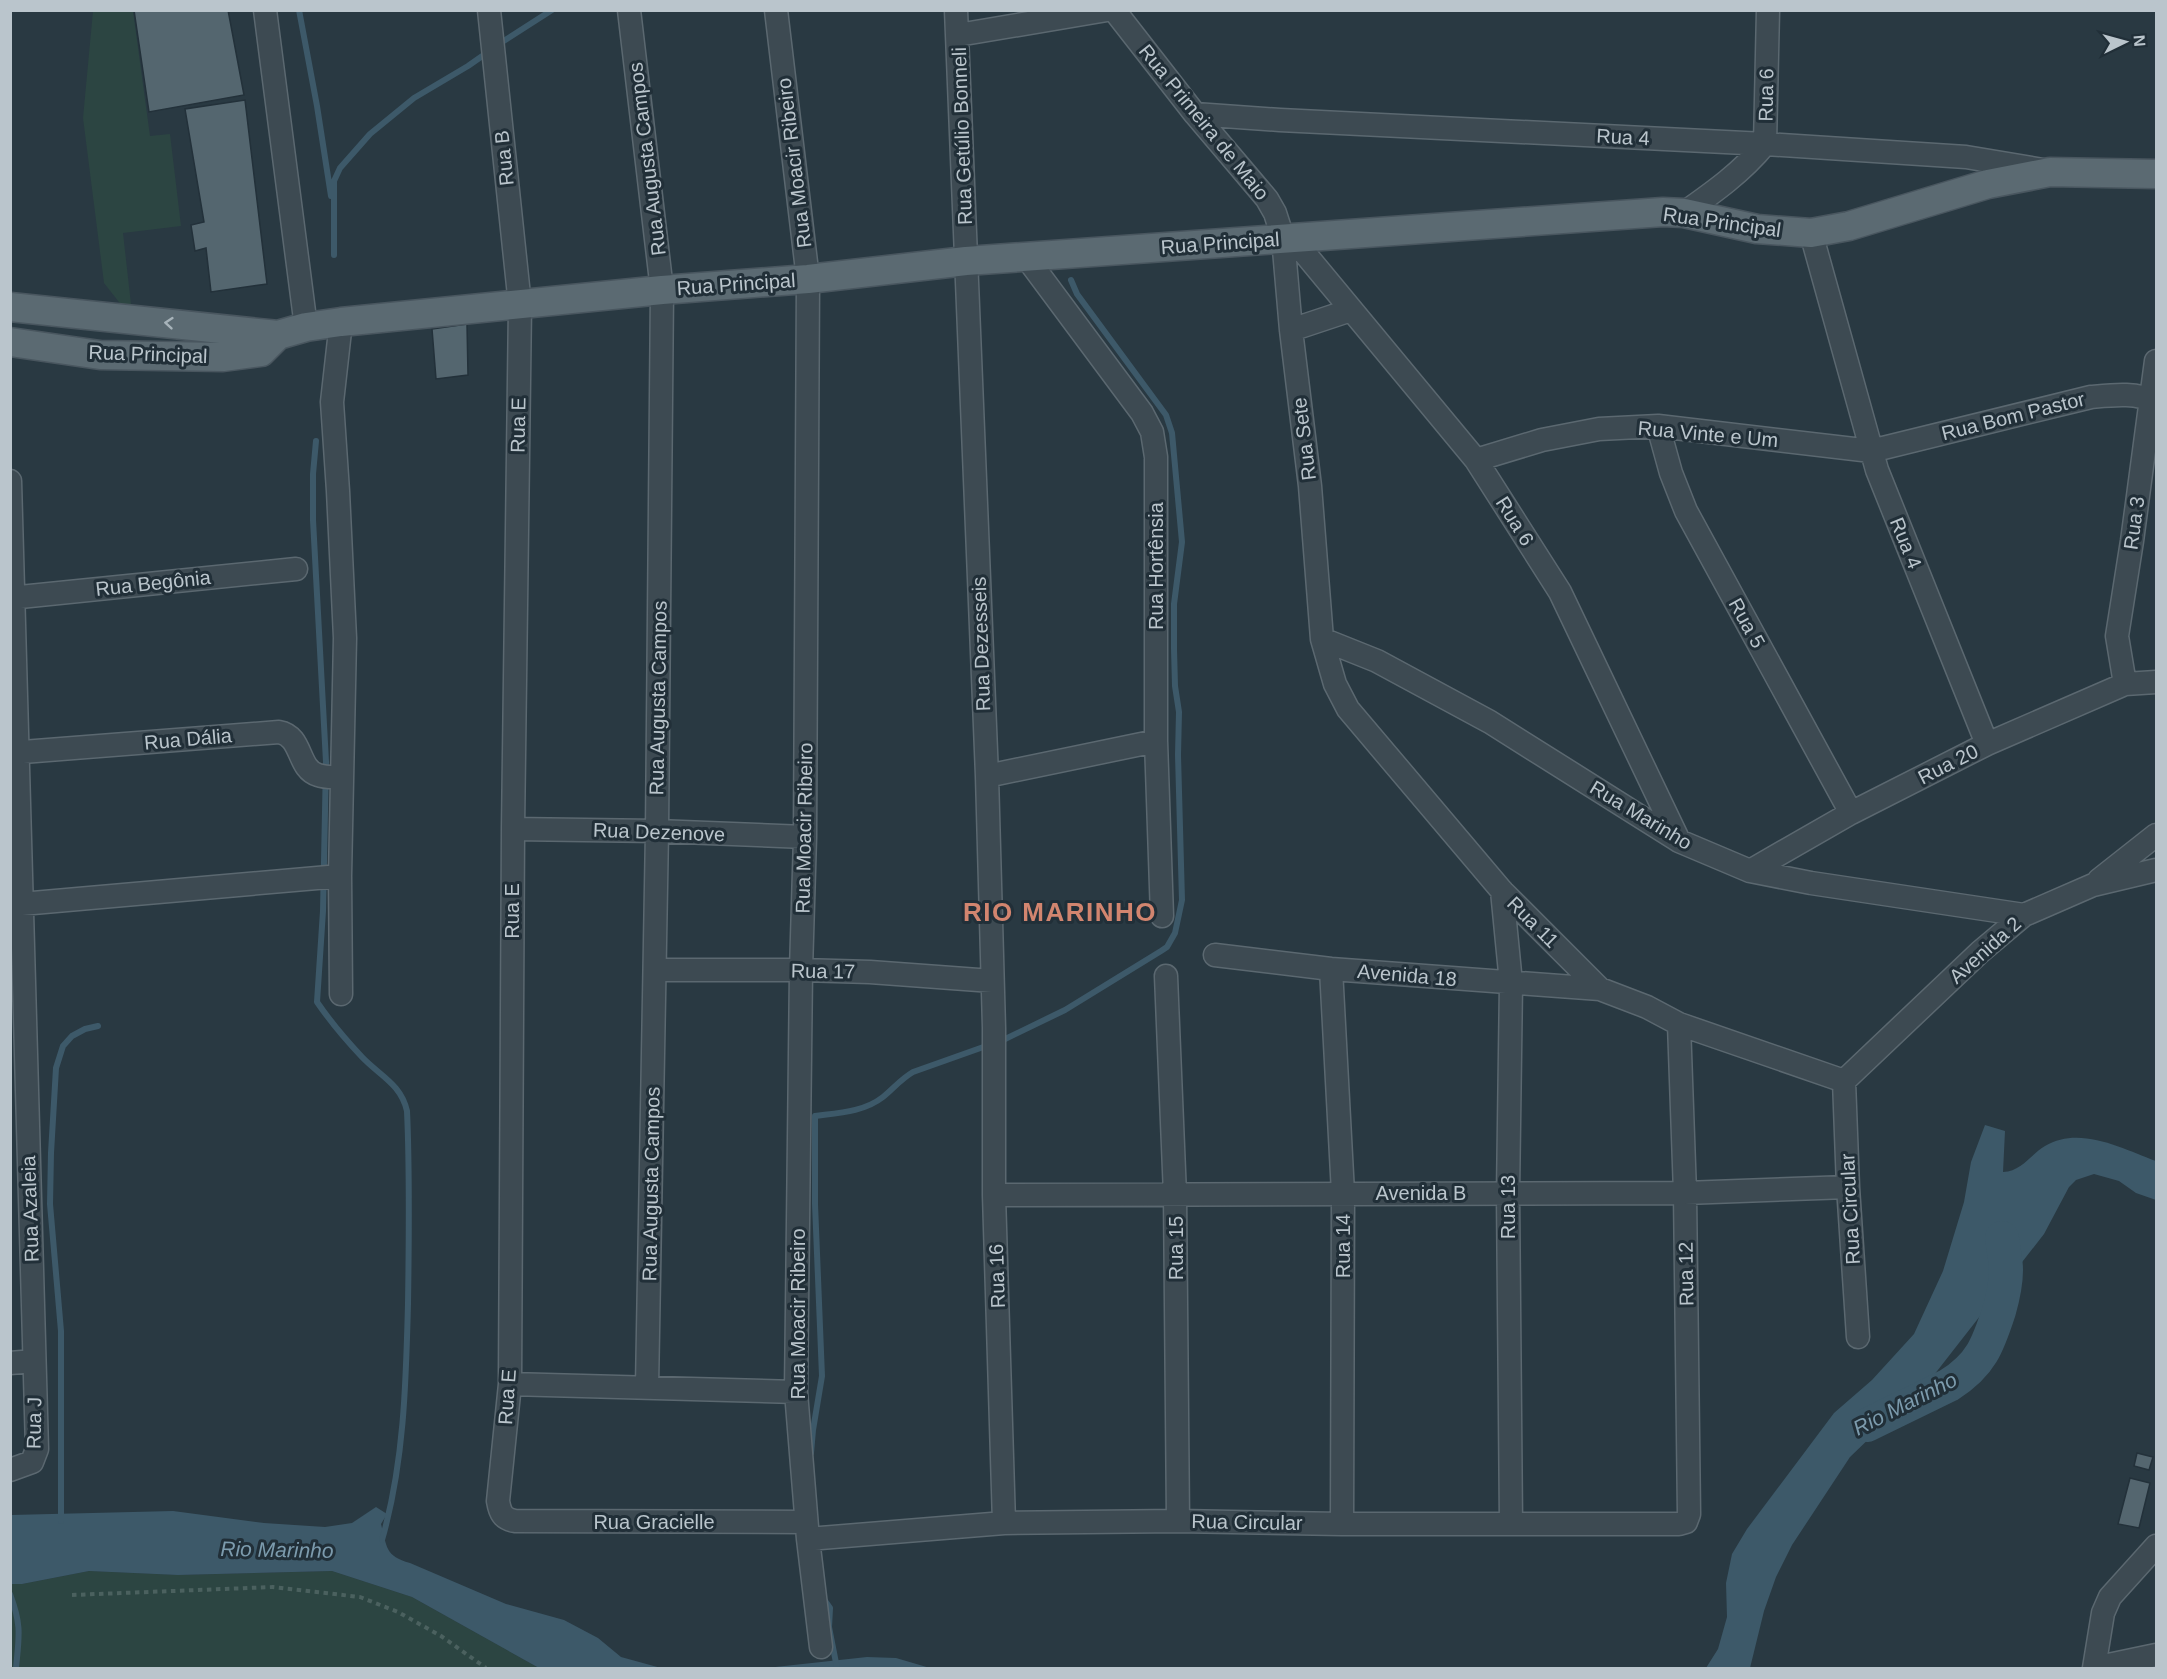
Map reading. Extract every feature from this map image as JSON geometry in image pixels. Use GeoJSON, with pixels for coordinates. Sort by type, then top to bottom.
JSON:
{"type":"FeatureCollection","features":[{"type":"Feature","properties":{"kind":"main road","name":"Rua Principal"},"geometry":{"type":"LineString","coordinates":[[10,308],[278,335],[323,325],[662,290],[808,279],[966,261],[1663,212],[1684,213],[1757,229],[1811,233],[1849,226],[1988,184],[2050,172],[2157,174]]}},
{"type":"Feature","properties":{"kind":"main road","name":"Rua Principal"},"geometry":{"type":"LineString","coordinates":[[10,342],[100,355],[224,357],[261,352],[278,335]]}},
{"type":"Feature","properties":{"kind":"street"},"geometry":{"type":"LineString","coordinates":[[265,10],[323,325],[332,402],[345,638],[332,777],[329,876],[341,994]]}},
{"type":"Feature","properties":{"kind":"street","name":"Rua B"},"geometry":{"type":"LineString","coordinates":[[489,10],[520,305]]}},
{"type":"Feature","properties":{"kind":"street","name":"Rua Augusta Campos"},"geometry":{"type":"LineString","coordinates":[[629,10],[662,290],[657,831],[647,1387]]}},
{"type":"Feature","properties":{"kind":"street","name":"Rua Moacir Ribeiro"},"geometry":{"type":"LineString","coordinates":[[776,10],[808,279],[805,837],[801,970],[796,1392],[815,1534],[821,1647]]}},
{"type":"Feature","properties":{"kind":"street","name":"Rua Getúlio Bonneli"},"geometry":{"type":"LineString","coordinates":[[956,10],[966,261]]}},
{"type":"Feature","properties":{"kind":"street"},"geometry":{"type":"LineString","coordinates":[[958,35],[1107,10]]}},
{"type":"Feature","properties":{"kind":"street","name":"Rua Primeira de Maio"},"geometry":{"type":"LineString","coordinates":[[1114,10],[1195,114],[1267,199],[1288,238]]}},
{"type":"Feature","properties":{"kind":"street","name":"Rua 6"},"geometry":{"type":"LineString","coordinates":[[1684,213],[1719,189],[1765,144],[1768,10]]}},
{"type":"Feature","properties":{"kind":"street","name":"Rua 4"},"geometry":{"type":"LineString","coordinates":[[1195,114],[1966,157],[2050,172]]}},
{"type":"Feature","properties":{"kind":"street","name":"Rua 4"},"geometry":{"type":"LineString","coordinates":[[1811,233],[1871,451],[1987,744]]}},
{"type":"Feature","properties":{"kind":"street","name":"Rua 6"},"geometry":{"type":"LineString","coordinates":[[1288,238],[1351,309],[1476,460],[1560,592],[1679,841]]}},
{"type":"Feature","properties":{"kind":"street","name":"Rua Sete"},"geometry":{"type":"LineString","coordinates":[[1288,238],[1291,330],[1310,486],[1322,639]]}},
{"type":"Feature","properties":{"kind":"street","name":"Rua Hortênsia"},"geometry":{"type":"LineString","coordinates":[[1026,257],[1142,413],[1152,432],[1156,457],[1156,741],[1162,916]]}},
{"type":"Feature","properties":{"kind":"street","name":"Rua Dezesseis"},"geometry":{"type":"LineString","coordinates":[[966,261],[987,776],[994,1028]]}},
{"type":"Feature","properties":{"kind":"street","name":"Rua E"},"geometry":{"type":"LineString","coordinates":[[503,1516],[498,1501],[510,1384],[513,829],[520,305]]}},
{"type":"Feature","properties":{"kind":"street"},"geometry":{"type":"LineString","coordinates":[[1291,330],[1351,309]]}},
{"type":"Feature","properties":{"kind":"street","name":"Rua 3"},"geometry":{"type":"LineString","coordinates":[[2125,684],[2117,636],[2157,361]]}},
{"type":"Feature","properties":{"kind":"street","name":"Rua Bom Pastor"},"geometry":{"type":"LineString","coordinates":[[1871,451],[2091,397],[2126,394],[2153,401]]}},
{"type":"Feature","properties":{"kind":"street","name":"Rua Vinte e Um"},"geometry":{"type":"LineString","coordinates":[[1476,460],[1553,438],[1599,429],[1658,426],[1871,451]]}},
{"type":"Feature","properties":{"kind":"street","name":"Rua 5"},"geometry":{"type":"LineString","coordinates":[[1658,426],[1671,473],[1686,511],[1851,813]]}},
{"type":"Feature","properties":{"kind":"street","name":"Rua Azaleia"},"geometry":{"type":"LineString","coordinates":[[10,481],[20,1216],[34,1361]]}},
{"type":"Feature","properties":{"kind":"street","name":"Rua Begônia"},"geometry":{"type":"LineString","coordinates":[[12,598],[296,569]]}},
{"type":"Feature","properties":{"kind":"street","name":"Rua Marinho"},"geometry":{"type":"LineString","coordinates":[[1322,639],[1377,661],[1490,722],[1679,841],[1750,871],[1811,883],[2024,915]]}},
{"type":"Feature","properties":{"kind":"street","name":"Rua 11"},"geometry":{"type":"LineString","coordinates":[[1322,639],[1335,684],[1348,709],[1502,891],[1600,989],[1647,1007],[1679,1024],[1844,1081]]}},
{"type":"Feature","properties":{"kind":"street","name":"Rua 20"},"geometry":{"type":"LineString","coordinates":[[1750,871],[1851,813],[1987,744],[2125,684],[2157,682]]}},
{"type":"Feature","properties":{"kind":"street","name":"Rua Dália"},"geometry":{"type":"LineString","coordinates":[[14,753],[279,732],[291,736],[308,768],[332,777]]}},
{"type":"Feature","properties":{"kind":"street"},"geometry":{"type":"LineString","coordinates":[[987,776],[1156,741]]}},
{"type":"Feature","properties":{"kind":"street","name":"Rua Dezenove"},"geometry":{"type":"LineString","coordinates":[[513,829],[657,831],[805,837]]}},
{"type":"Feature","properties":{"kind":"street"},"geometry":{"type":"LineString","coordinates":[[2093,885],[2157,835]]}},
{"type":"Feature","properties":{"kind":"street","name":"Avenida 2"},"geometry":{"type":"LineString","coordinates":[[1844,1081],[1980,952],[2024,915],[2093,885],[2157,870]]}},
{"type":"Feature","properties":{"kind":"street"},"geometry":{"type":"LineString","coordinates":[[16,904],[329,876]]}},
{"type":"Feature","properties":{"kind":"street","name":"Rua 13"},"geometry":{"type":"LineString","coordinates":[[1502,891],[1511,983],[1508,1194],[1511,1524]]}},
{"type":"Feature","properties":{"kind":"street","name":"Avenida 18"},"geometry":{"type":"LineString","coordinates":[[1215,956],[1331,969],[1600,989]]}},
{"type":"Feature","properties":{"kind":"street","name":"Rua 14"},"geometry":{"type":"LineString","coordinates":[[1331,969],[1343,1193],[1342,1524]]}},
{"type":"Feature","properties":{"kind":"street","name":"Rua 17"},"geometry":{"type":"LineString","coordinates":[[655,970],[870,972],[992,981]]}},
{"type":"Feature","properties":{"kind":"street","name":"Rua 15"},"geometry":{"type":"LineString","coordinates":[[1166,976],[1175,1195],[1178,1521]]}},
{"type":"Feature","properties":{"kind":"street","name":"Rua 12"},"geometry":{"type":"LineString","coordinates":[[1679,1024],[1685,1193],[1689,1514],[1686,1522]]}},
{"type":"Feature","properties":{"kind":"street","name":"Rua 16"},"geometry":{"type":"LineString","coordinates":[[994,1028],[994,1195],[1004,1523]]}},
{"type":"Feature","properties":{"kind":"street","name":"Rua Circular"},"geometry":{"type":"LineString","coordinates":[[1844,1081],[1848,1188],[1858,1337]]}},
{"type":"Feature","properties":{"kind":"street","name":"Avenida B"},"geometry":{"type":"LineString","coordinates":[[994,1195],[1685,1193],[1848,1188]]}},
{"type":"Feature","properties":{"kind":"street"},"geometry":{"type":"LineString","coordinates":[[10,1363],[34,1361]]}},
{"type":"Feature","properties":{"kind":"street","name":"Rua J"},"geometry":{"type":"LineString","coordinates":[[10,1470],[32,1462],[37,1449],[34,1361]]}},
{"type":"Feature","properties":{"kind":"street"},"geometry":{"type":"LineString","coordinates":[[510,1384],[796,1392]]}},
{"type":"Feature","properties":{"kind":"street","name":"Rua Gracielle"},"geometry":{"type":"LineString","coordinates":[[503,1516],[515,1521],[815,1534]]}},
{"type":"Feature","properties":{"kind":"street","name":"Rua Circular"},"geometry":{"type":"LineString","coordinates":[[815,1534],[1004,1523],[1178,1521],[1342,1524],[1679,1524],[1686,1522]]}},
{"type":"Feature","properties":{"kind":"street"},"geometry":{"type":"LineString","coordinates":[[2157,1546],[2110,1597],[2103,1613],[2094,1668],[2135,1664],[2157,1655]]}},
{"type":"Feature","properties":{"kind":"path"},"geometry":{"type":"LineString","coordinates":[[72,1595],[273,1587],[360,1597],[398,1612],[441,1636],[486,1668]]}},
{"type":"Feature","properties":{"kind":"green space"},"geometry":{"type":"Polygon","coordinates":[[[93,11],[133,11],[150,136],[170,134],[181,226],[123,233],[132,313],[126,311],[104,283],[83,118],[93,11]]]}},
{"type":"Feature","properties":{"kind":"green space"},"geometry":{"type":"Polygon","coordinates":[[[89,1571],[178,1575],[332,1571],[412,1597],[539,1668],[11,1668],[10,1584],[22,1584],[89,1571]]]}},
{"type":"Feature","properties":{"kind":"water"},"geometry":{"type":"Polygon","coordinates":[[[1985,1125],[2005,1131],[2003,1172],[2015,1169],[2045,1146],[2058,1140],[2087,1138],[2116,1145],[2156,1161],[2156,1200],[2136,1193],[2119,1181],[2094,1174],[2076,1180],[2069,1187],[2044,1234],[1934,1375],[1906,1407],[1850,1457],[1792,1545],[1776,1577],[1764,1611],[1750,1668],[1706,1668],[1718,1649],[1727,1617],[1726,1583],[1732,1554],[1747,1529],[1834,1413],[1872,1380],[1914,1334],[1943,1271],[1964,1202],[1971,1162],[1985,1125]]]}},
{"type":"Feature","properties":{"kind":"water"},"geometry":{"type":"Polygon","coordinates":[[[376,1507],[387,1514],[381,1524],[388,1550],[396,1557],[506,1604],[564,1620],[598,1638],[621,1657],[661,1668],[539,1668],[412,1597],[332,1571],[178,1575],[89,1571],[22,1584],[11,1584],[11,1515],[173,1511],[264,1523],[325,1527],[352,1523],[376,1507]]]}},
{"type":"Feature","properties":{"kind":"water"},"geometry":{"type":"Polygon","coordinates":[[[867,1657],[896,1658],[930,1668],[766,1668],[867,1657]]]}},
{"type":"Feature","properties":{"kind":"building"},"geometry":{"type":"Polygon","coordinates":[[[134,10],[228,10],[244,95],[149,112],[134,10]]]}},
{"type":"Feature","properties":{"kind":"building"},"geometry":{"type":"Polygon","coordinates":[[[245,100],[267,284],[211,292],[206,248],[195,251],[191,225],[204,222],[185,109],[245,100]]]}},
{"type":"Feature","properties":{"kind":"building"},"geometry":{"type":"Polygon","coordinates":[[[467,324],[468,375],[436,379],[432,329],[467,324]]]}},
{"type":"Feature","properties":{"kind":"building"},"geometry":{"type":"Polygon","coordinates":[[[2137,1453],[2153,1457],[2149,1470],[2134,1466],[2137,1453]]]}},
{"type":"Feature","properties":{"kind":"building"},"geometry":{"type":"Polygon","coordinates":[[[2130,1478],[2150,1483],[2139,1528],[2118,1524],[2130,1478]]]}},
{"type":"Feature","properties":{"kind":"waterway"},"geometry":{"type":"LineString","coordinates":[[299,10],[331,196]]}},
{"type":"Feature","properties":{"kind":"waterway"},"geometry":{"type":"LineString","coordinates":[[499,44],[552,10]]}},
{"type":"Feature","properties":{"kind":"waterway"},"geometry":{"type":"LineString","coordinates":[[334,255],[334,181],[340,168],[370,134],[414,98],[488,52]]}},
{"type":"Feature","properties":{"kind":"waterway"},"geometry":{"type":"LineString","coordinates":[[999,1042],[1065,1010],[1167,947],[1175,933],[1182,900],[1179,712],[1175,686],[1174,649],[1174,604],[1182,542],[1172,433],[1166,415],[1077,294],[1071,280]]}},
{"type":"Feature","properties":{"kind":"waterway"},"geometry":{"type":"LineString","coordinates":[[316,441],[313,520],[326,762],[323,911],[317,1002],[356,1051],[395,1087],[407,1111],[409,1232],[405,1393],[395,1482],[382,1540]]}},
{"type":"Feature","properties":{"kind":"waterway"},"geometry":{"type":"LineString","coordinates":[[61,1521],[61,1331],[50,1204],[56,1068],[63,1046],[72,1036],[85,1029],[98,1026]]}},
{"type":"Feature","properties":{"kind":"waterway"},"geometry":{"type":"LineString","coordinates":[[811,1453],[822,1376],[815,1204],[815,1116],[868,1106],[883,1097],[913,1072],[989,1045]]}},
{"type":"Feature","properties":{"kind":"waterway","name":"Rio Marinho"},"geometry":{"type":"LineString","coordinates":[[1867,1425],[1949,1385],[1976,1362],[1987,1344],[2003,1296],[2006,1262],[2002,1238]]}},
{"type":"Feature","properties":{"kind":"waterway"},"geometry":{"type":"LineString","coordinates":[[10,1594],[19,1631],[16,1668]]}},
{"type":"Feature","properties":{"kind":"waterway"},"geometry":{"type":"LineString","coordinates":[[823,1598],[830,1608],[829,1627],[837,1668]]}},
{"type":"Feature","properties":{"kind":"district","name":"RIO MARINHO"},"geometry":{"type":"Point","coordinates":[1060,912]}}]}
